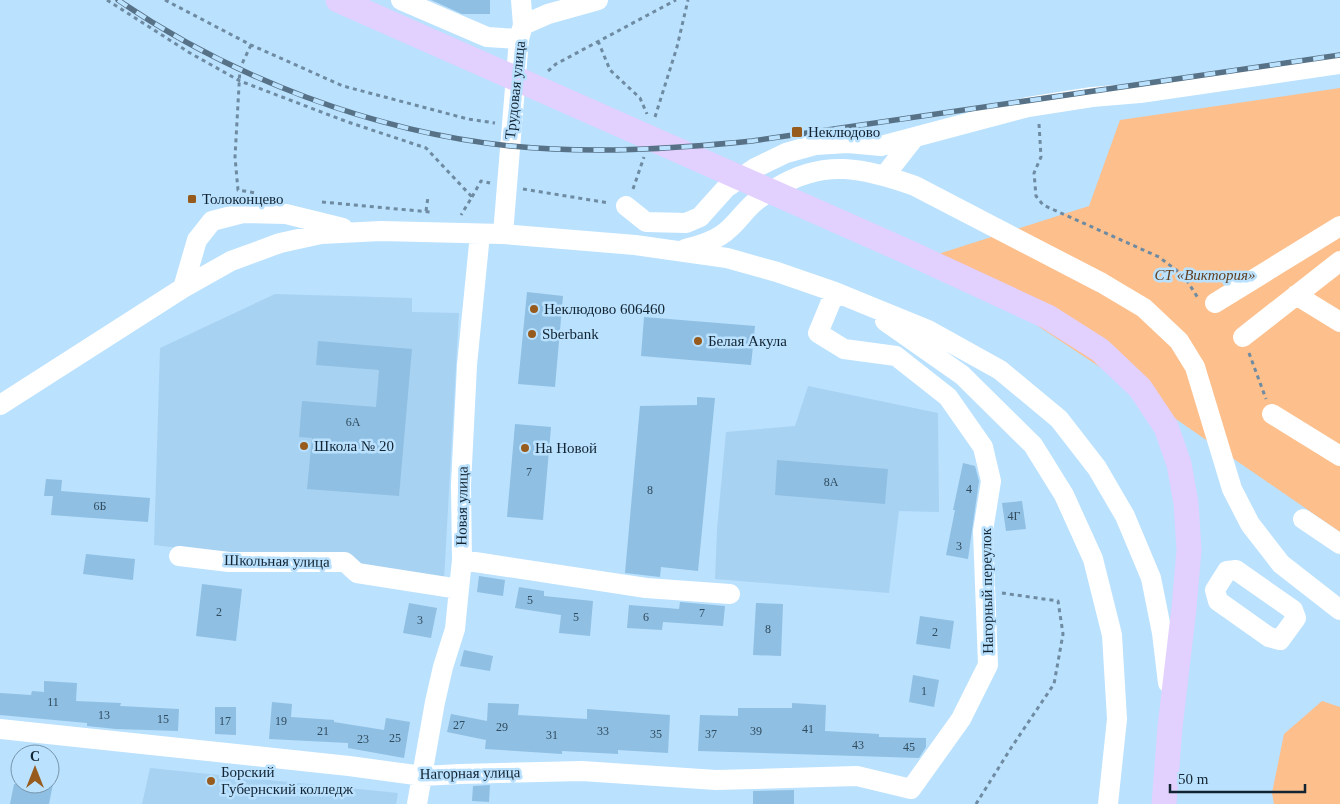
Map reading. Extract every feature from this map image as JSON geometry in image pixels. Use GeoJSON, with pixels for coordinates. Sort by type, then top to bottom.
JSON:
{"type":"FeatureCollection","features":[{"type":"Feature","properties":{"kind":"main road"},"geometry":{"type":"LineString","coordinates":[[338,0],[910,252],[1048,317],[1100,350],[1140,388],[1166,427],[1179,464],[1186,503],[1189,550],[1170,727],[1164,804]]}},
{"type":"Feature","properties":{"kind":"street"},"geometry":{"type":"LineString","coordinates":[[401,0],[487,37],[521,32],[521,0]]}},
{"type":"Feature","properties":{"kind":"street","name":"Трудовая улица"},"geometry":{"type":"LineString","coordinates":[[503,234],[521,32],[548,14],[598,0]]}},
{"type":"Feature","properties":{"kind":"street"},"geometry":{"type":"LineString","coordinates":[[626,206],[646,222],[686,223],[700,217],[726,188],[755,168],[786,153],[816,144],[848,143],[881,146],[1028,107],[1340,64]]}},
{"type":"Feature","properties":{"kind":"street"},"geometry":{"type":"LineString","coordinates":[[885,175],[914,138]]}},
{"type":"Feature","properties":{"kind":"street"},"geometry":{"type":"LineString","coordinates":[[678,251],[704,245],[728,230],[756,200],[793,178],[825,168],[858,170],[885,175],[915,186],[1102,283],[1144,308],[1179,341],[1195,367],[1232,489],[1250,524],[1281,564],[1340,610]]}},
{"type":"Feature","properties":{"kind":"street"},"geometry":{"type":"LineString","coordinates":[[183,288],[197,240],[212,221],[242,213],[286,214],[358,231]]}},
{"type":"Feature","properties":{"kind":"street"},"geometry":{"type":"LineString","coordinates":[[635,245],[646,222]]}},
{"type":"Feature","properties":{"kind":"street"},"geometry":{"type":"LineString","coordinates":[[1215,303],[1340,226]]}},
{"type":"Feature","properties":{"kind":"street"},"geometry":{"type":"LineString","coordinates":[[0,405],[183,288],[231,261],[280,243],[321,234],[358,231],[503,234],[635,245],[727,258],[835,292],[928,330],[1000,370],[1059,419],[1097,468],[1125,516],[1150,578],[1162,633],[1170,727]]}},
{"type":"Feature","properties":{"kind":"street","name":"Новая улица"},"geometry":{"type":"LineString","coordinates":[[417,804],[435,702],[443,667],[455,629],[460,589],[467,365],[480,234]]}},
{"type":"Feature","properties":{"kind":"street"},"geometry":{"type":"LineString","coordinates":[[1243,337],[1340,261]]}},
{"type":"Feature","properties":{"kind":"street","name":"Нагорный переулок"},"geometry":{"type":"LineString","coordinates":[[835,292],[818,333],[844,348],[896,356],[948,397],[983,447],[992,480],[983,531],[988,665],[961,719],[911,789]]}},
{"type":"Feature","properties":{"kind":"street"},"geometry":{"type":"LineString","coordinates":[[1296,295],[1340,322]]}},
{"type":"Feature","properties":{"kind":"street"},"geometry":{"type":"LineString","coordinates":[[857,301],[962,375],[1033,445],[1064,495],[1093,559],[1112,635],[1117,719],[1108,804]]}},
{"type":"Feature","properties":{"kind":"street"},"geometry":{"type":"LineString","coordinates":[[1272,414],[1340,456]]}},
{"type":"Feature","properties":{"kind":"street"},"geometry":{"type":"LineString","coordinates":[[1303,519],[1340,544]]}},
{"type":"Feature","properties":{"kind":"street","name":"Школьная улица"},"geometry":{"type":"LineString","coordinates":[[179,556],[229,562],[345,562],[358,573],[460,589]]}},
{"type":"Feature","properties":{"kind":"street"},"geometry":{"type":"LineString","coordinates":[[462,560],[646,588],[730,594]]}},
{"type":"Feature","properties":{"kind":"street"},"geometry":{"type":"LineString","coordinates":[[1265,589],[1281,564]]}},
{"type":"Feature","properties":{"kind":"street","name":"Нагорная улица"},"geometry":{"type":"LineString","coordinates":[[0,729],[349,766],[423,776],[582,771],[716,780],[857,776],[911,789]]}},
{"type":"Feature","properties":{"kind":"path"},"geometry":{"type":"LineString","coordinates":[[107,0],[190,53],[240,81],[345,121],[426,148],[472,197]]}},
{"type":"Feature","properties":{"kind":"path"},"geometry":{"type":"LineString","coordinates":[[165,0],[251,45],[343,86],[468,119],[512,126]]}},
{"type":"Feature","properties":{"kind":"path"},"geometry":{"type":"LineString","coordinates":[[653,125],[677,47],[688,0]]}},
{"type":"Feature","properties":{"kind":"path"},"geometry":{"type":"LineString","coordinates":[[598,41],[610,70],[640,98],[648,116]]}},
{"type":"Feature","properties":{"kind":"path"},"geometry":{"type":"LineString","coordinates":[[251,45],[240,68],[234,157],[238,190],[265,194]]}},
{"type":"Feature","properties":{"kind":"path"},"geometry":{"type":"LineString","coordinates":[[1028,107],[1039,125],[1041,157],[1034,173],[1036,196],[1042,205],[1159,257],[1184,276],[1201,302],[1215,303]]}},
{"type":"Feature","properties":{"kind":"path"},"geometry":{"type":"LineString","coordinates":[[452,214],[461,215],[481,181],[626,206],[647,149]]}},
{"type":"Feature","properties":{"kind":"path"},"geometry":{"type":"LineString","coordinates":[[426,211],[428,197]]}},
{"type":"Feature","properties":{"kind":"path"},"geometry":{"type":"LineString","coordinates":[[319,202],[435,212]]}},
{"type":"Feature","properties":{"kind":"path"},"geometry":{"type":"LineString","coordinates":[[976,804],[1054,684],[1063,634],[1058,600],[986,592]]}},
{"type":"Feature","properties":{"kind":"shaded area","name":"Школа № 20"},"geometry":{"type":"Polygon","coordinates":[[[275,294],[412,298],[412,312],[459,313],[444,580],[154,545],[160,348],[275,294]]]}},
{"type":"Feature","properties":{"kind":"shaded area"},"geometry":{"type":"Polygon","coordinates":[[[808,386],[938,413],[939,512],[899,511],[889,593],[715,579],[717,529],[726,432],[795,426],[808,386]]]}},
{"type":"Feature","properties":{"kind":"shaded area","name":"Борский Губернский колледж"},"geometry":{"type":"Polygon","coordinates":[[[150,768],[398,793],[396,804],[142,804],[150,768]]]}},
{"type":"Feature","properties":{"kind":"green space","name":"СТ «Виктория»"},"geometry":{"type":"Polygon","coordinates":[[[1340,88],[1340,532],[1112,375],[932,256],[1089,206],[1120,120],[1340,88]]]}},
{"type":"Feature","properties":{"kind":"green space"},"geometry":{"type":"Polygon","coordinates":[[[1322,701],[1340,707],[1340,804],[1274,804],[1272,793],[1284,734],[1322,701]]]}},
{"type":"Feature","properties":{"kind":"building"},"geometry":{"type":"Polygon","coordinates":[[[431,0],[490,0],[490,14],[462,14],[431,0]]]}},
{"type":"Feature","properties":{"kind":"building"},"geometry":{"type":"Polygon","coordinates":[[[527,292],[563,296],[555,387],[518,384],[527,292]]]}},
{"type":"Feature","properties":{"kind":"building","name":"Белая Акула"},"geometry":{"type":"Polygon","coordinates":[[[644,317],[755,326],[751,365],[641,356],[644,317]]]}},
{"type":"Feature","properties":{"kind":"building"},"geometry":{"type":"Polygon","coordinates":[[[318,341],[412,349],[399,496],[307,489],[312,438],[299,437],[302,401],[376,407],[379,370],[316,365],[318,341]]]}},
{"type":"Feature","properties":{"kind":"building"},"geometry":{"type":"Polygon","coordinates":[[[697,397],[715,398],[698,571],[661,567],[660,577],[625,573],[640,406],[697,405],[697,397]]]}},
{"type":"Feature","properties":{"kind":"building"},"geometry":{"type":"Polygon","coordinates":[[[515,424],[551,427],[543,520],[507,517],[515,424]]]}},
{"type":"Feature","properties":{"kind":"building"},"geometry":{"type":"Polygon","coordinates":[[[777,460],[888,469],[885,504],[775,495],[777,460]]]}},
{"type":"Feature","properties":{"kind":"building"},"geometry":{"type":"Polygon","coordinates":[[[963,463],[975,466],[979,481],[968,559],[946,555],[963,463]]]}},
{"type":"Feature","properties":{"kind":"building"},"geometry":{"type":"Polygon","coordinates":[[[46,479],[62,480],[61,491],[150,498],[148,522],[51,515],[53,496],[44,496],[46,479]]]}},
{"type":"Feature","properties":{"kind":"building"},"geometry":{"type":"Polygon","coordinates":[[[1022,501],[1026,529],[1006,531],[1002,503],[1022,501]]]}},
{"type":"Feature","properties":{"kind":"building"},"geometry":{"type":"Polygon","coordinates":[[[86,554],[135,559],[133,580],[83,574],[86,554]]]}},
{"type":"Feature","properties":{"kind":"building"},"geometry":{"type":"Polygon","coordinates":[[[479,576],[505,580],[503,596],[477,592],[479,576]]]}},
{"type":"Feature","properties":{"kind":"building"},"geometry":{"type":"Polygon","coordinates":[[[202,584],[242,589],[236,641],[196,636],[202,584]]]}},
{"type":"Feature","properties":{"kind":"building"},"geometry":{"type":"Polygon","coordinates":[[[519,587],[544,591],[544,596],[593,601],[590,636],[559,633],[561,615],[515,608],[519,587]]]}},
{"type":"Feature","properties":{"kind":"building"},"geometry":{"type":"Polygon","coordinates":[[[680,602],[725,606],[723,626],[663,622],[662,630],[627,628],[629,605],[679,609],[680,602]]]}},
{"type":"Feature","properties":{"kind":"building"},"geometry":{"type":"Polygon","coordinates":[[[409,603],[437,608],[431,638],[403,633],[409,603]]]}},
{"type":"Feature","properties":{"kind":"building"},"geometry":{"type":"Polygon","coordinates":[[[756,603],[783,604],[781,656],[753,655],[756,603]]]}},
{"type":"Feature","properties":{"kind":"building"},"geometry":{"type":"Polygon","coordinates":[[[920,616],[954,621],[950,649],[916,644],[920,616]]]}},
{"type":"Feature","properties":{"kind":"building"},"geometry":{"type":"Polygon","coordinates":[[[464,650],[493,656],[490,671],[460,666],[464,650]]]}},
{"type":"Feature","properties":{"kind":"building"},"geometry":{"type":"Polygon","coordinates":[[[913,675],[939,680],[934,707],[909,702],[913,675]]]}},
{"type":"Feature","properties":{"kind":"building"},"geometry":{"type":"Polygon","coordinates":[[[44,681],[77,683],[76,701],[121,703],[120,706],[179,709],[178,731],[116,729],[87,726],[87,723],[0,715],[0,693],[31,695],[32,691],[44,692],[44,681]]]}},
{"type":"Feature","properties":{"kind":"building"},"geometry":{"type":"Polygon","coordinates":[[[272,702],[292,704],[291,717],[334,720],[334,722],[384,730],[386,718],[410,722],[404,758],[348,748],[348,743],[269,739],[272,702]]]}},
{"type":"Feature","properties":{"kind":"building"},"geometry":{"type":"Polygon","coordinates":[[[488,703],[519,704],[518,715],[587,719],[587,709],[670,715],[668,753],[618,750],[618,754],[562,751],[562,754],[485,749],[486,740],[447,732],[451,714],[487,721],[488,703]]]}},
{"type":"Feature","properties":{"kind":"building"},"geometry":{"type":"Polygon","coordinates":[[[792,703],[826,705],[825,731],[879,734],[879,737],[926,738],[926,747],[919,758],[698,751],[700,715],[738,716],[738,708],[792,708],[792,703]]]}},
{"type":"Feature","properties":{"kind":"building"},"geometry":{"type":"Polygon","coordinates":[[[215,707],[236,707],[236,735],[215,734],[215,707]]]}},
{"type":"Feature","properties":{"kind":"building"},"geometry":{"type":"Polygon","coordinates":[[[490,785],[489,802],[472,801],[473,786],[490,785]]]}},
{"type":"Feature","properties":{"kind":"building"},"geometry":{"type":"Polygon","coordinates":[[[794,790],[794,804],[753,804],[753,791],[794,790]]]}},
{"type":"Feature","properties":{"kind":"building"},"geometry":{"type":"Polygon","coordinates":[[[12,794],[51,794],[49,804],[10,804],[12,794]]]}},
{"type":"Feature","properties":{"kind":"railway"},"geometry":{"type":"LineString","coordinates":[[118,0],[208,54],[256,77],[306,97],[357,114],[459,139],[511,146],[571,150],[632,150],[752,141],[1340,55]]}},
{"type":"Feature","properties":{"kind":"place","name":"Неклюдово"},"geometry":{"type":"Point","coordinates":[797,132]}},
{"type":"Feature","properties":{"kind":"place","name":"Толоконцево"},"geometry":{"type":"Point","coordinates":[192,199]}},
{"type":"Feature","properties":{"kind":"place","name":"Неклюдово 606460"},"geometry":{"type":"Point","coordinates":[534,309]}},
{"type":"Feature","properties":{"kind":"place","name":"Sberbank"},"geometry":{"type":"Point","coordinates":[532,334]}},
{"type":"Feature","properties":{"kind":"place","name":"Белая Акула"},"geometry":{"type":"Point","coordinates":[698,341]}},
{"type":"Feature","properties":{"kind":"place","name":"Школа № 20"},"geometry":{"type":"Point","coordinates":[304,446]}},
{"type":"Feature","properties":{"kind":"place","name":"На Новой"},"geometry":{"type":"Point","coordinates":[525,448]}},
{"type":"Feature","properties":{"kind":"place","name":"Борский Губернский колледж"},"geometry":{"type":"Point","coordinates":[211,781]}}]}
